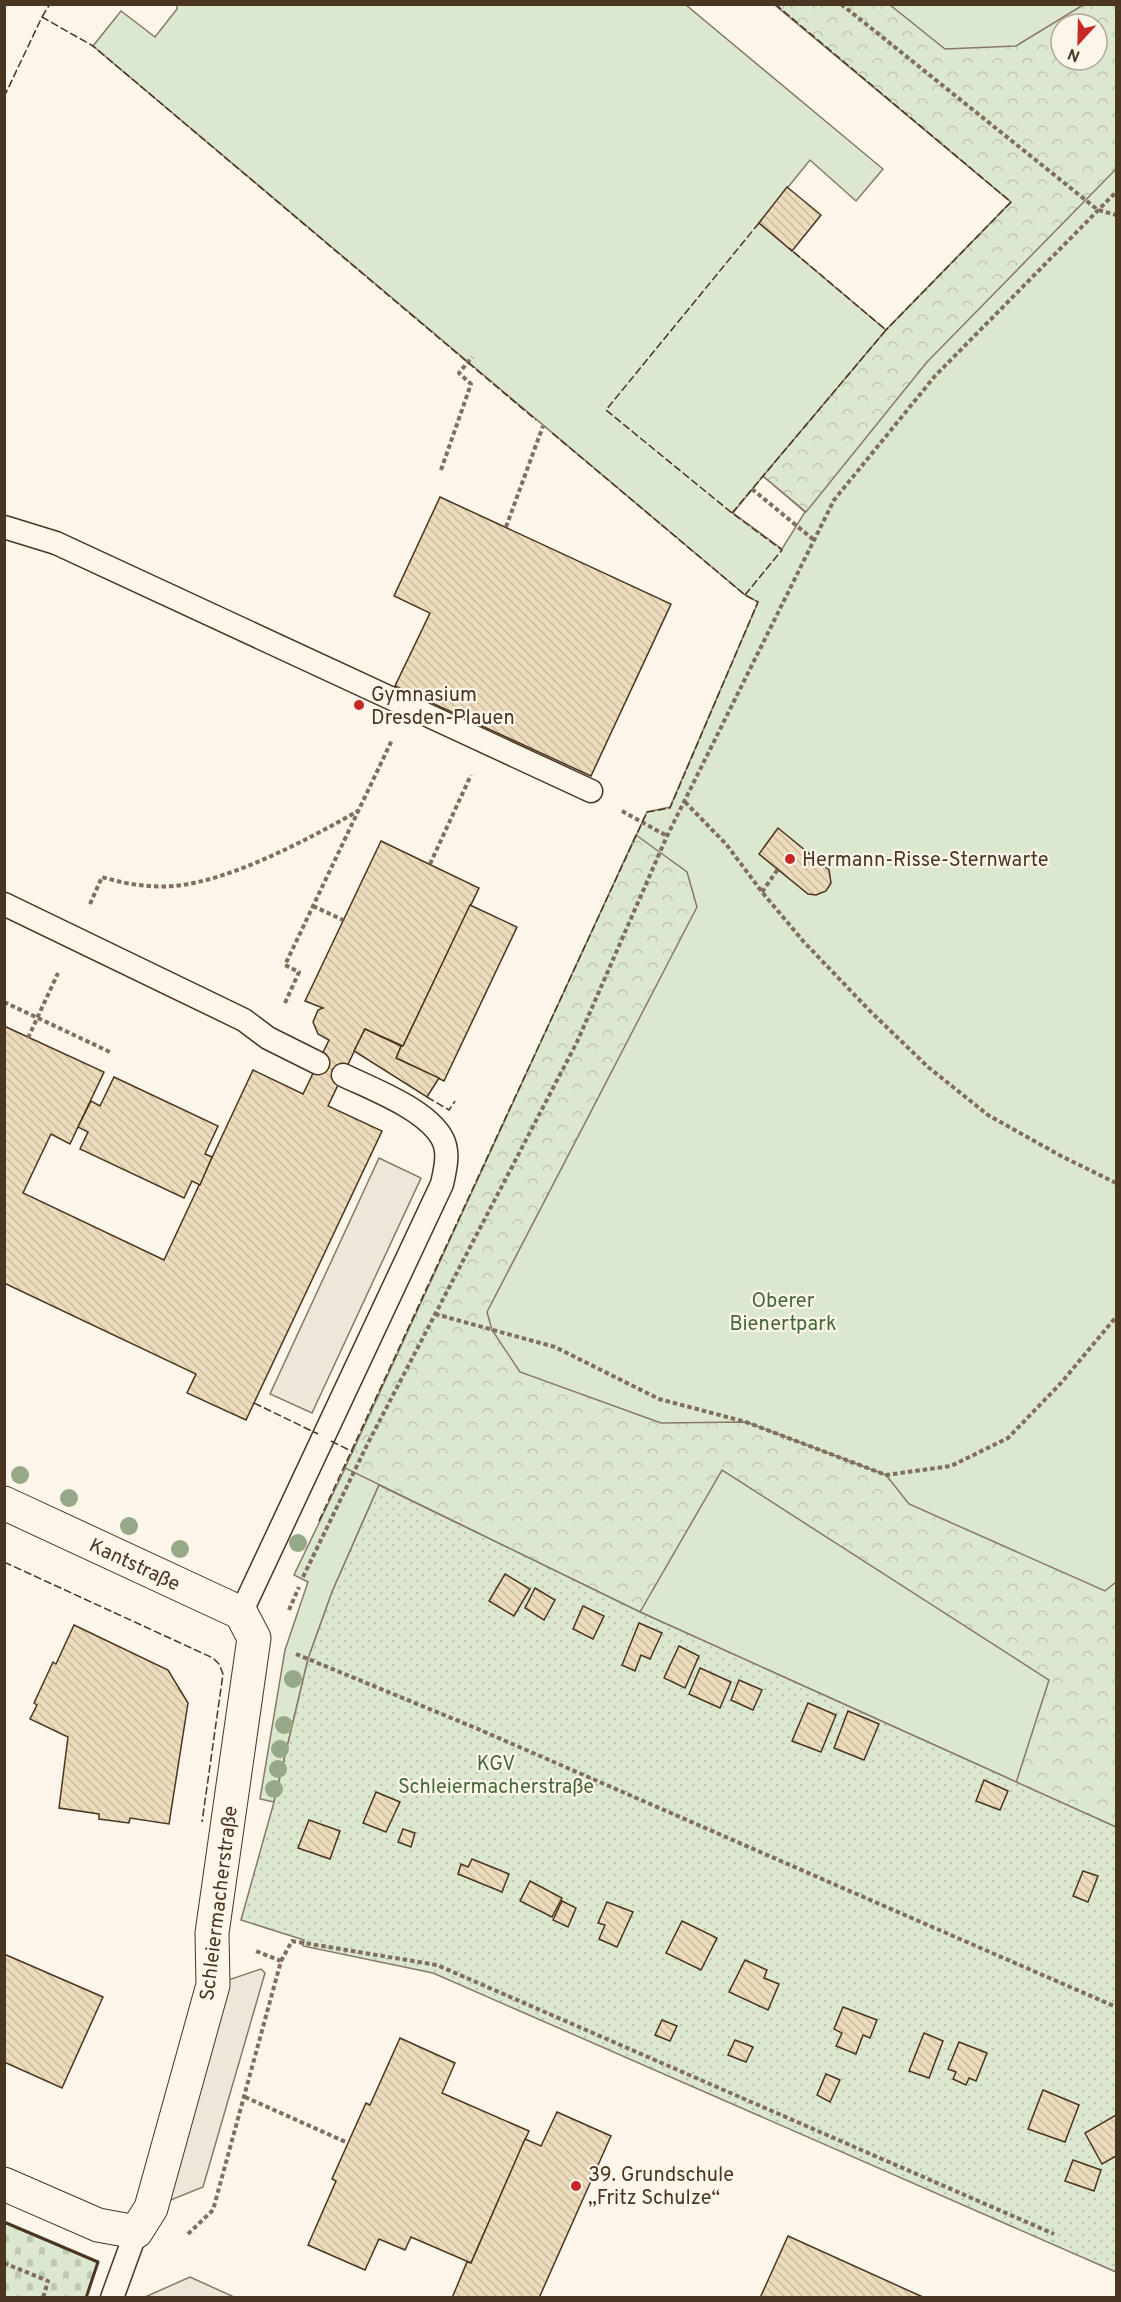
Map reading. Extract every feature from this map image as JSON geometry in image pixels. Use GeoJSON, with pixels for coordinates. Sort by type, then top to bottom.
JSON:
{"type":"FeatureCollection","features":[{"type":"Feature","properties":{"kind":"street","name":"Kantstraße"},"geometry":{"type":"LineString","coordinates":[[4,1503],[247,1626]]}},
{"type":"Feature","properties":{"kind":"street","name":"Schleiermacherstraße"},"geometry":{"type":"LineString","coordinates":[[136,2232],[151,2208],[213,1985],[212,1933],[247,1626]]}},
{"type":"Feature","properties":{"kind":"street"},"geometry":{"type":"LineString","coordinates":[[4,2184],[98,2225],[136,2232]]}},
{"type":"Feature","properties":{"kind":"lane"},"geometry":{"type":"LineString","coordinates":[[4,527],[56,543],[591,791]]}},
{"type":"Feature","properties":{"kind":"lane"},"geometry":{"type":"LineString","coordinates":[[4,904],[244,1020],[268,1038],[318,1063]]}},
{"type":"Feature","properties":{"kind":"lane"},"geometry":{"type":"LineString","coordinates":[[247,1626],[437,1195],[447,1162],[442,1139],[426,1121],[398,1102],[343,1075]]}},
{"type":"Feature","properties":{"kind":"lane","name":"Schleiermacherstraße"},"geometry":{"type":"LineString","coordinates":[[111,2298],[136,2232]]}},
{"type":"Feature","properties":{"kind":"path"},"geometry":{"type":"LineString","coordinates":[[841,4],[1098,210],[1116,215]]}},
{"type":"Feature","properties":{"kind":"path"},"geometry":{"type":"LineString","coordinates":[[294,1598],[366,1445],[577,1042],[667,836],[834,500],[935,376],[1116,192]]}},
{"type":"Feature","properties":{"kind":"path"},"geometry":{"type":"LineString","coordinates":[[441,470],[471,384],[459,373],[472,357]]}},
{"type":"Feature","properties":{"kind":"path"},"geometry":{"type":"LineString","coordinates":[[506,527],[543,426]]}},
{"type":"Feature","properties":{"kind":"path"},"geometry":{"type":"LineString","coordinates":[[752,489],[814,540]]}},
{"type":"Feature","properties":{"kind":"path"},"geometry":{"type":"LineString","coordinates":[[268,1038],[299,972],[285,965],[396,732]]}},
{"type":"Feature","properties":{"kind":"path"},"geometry":{"type":"LineString","coordinates":[[430,864],[464,790]]}},
{"type":"Feature","properties":{"kind":"path"},"geometry":{"type":"LineString","coordinates":[[591,791],[641,823],[667,836]]}},
{"type":"Feature","properties":{"kind":"path"},"geometry":{"type":"LineString","coordinates":[[685,802],[726,844],[804,942],[928,1067],[988,1115],[1116,1183]]}},
{"type":"Feature","properties":{"kind":"path"},"geometry":{"type":"LineString","coordinates":[[93,897],[102,877],[125,884],[174,886],[214,878],[288,849],[358,811]]}},
{"type":"Feature","properties":{"kind":"path"},"geometry":{"type":"LineString","coordinates":[[762,892],[778,869]]}},
{"type":"Feature","properties":{"kind":"path"},"geometry":{"type":"LineString","coordinates":[[313,906],[343,921]]}},
{"type":"Feature","properties":{"kind":"path"},"geometry":{"type":"LineString","coordinates":[[28,1038],[61,967]]}},
{"type":"Feature","properties":{"kind":"path"},"geometry":{"type":"LineString","coordinates":[[4,1002],[112,1053]]}},
{"type":"Feature","properties":{"kind":"path"},"geometry":{"type":"LineString","coordinates":[[435,1314],[555,1347],[659,1399],[746,1422],[886,1475],[951,1466],[1008,1438],[1061,1383],[1116,1317]]}},
{"type":"Feature","properties":{"kind":"path"},"geometry":{"type":"LineString","coordinates":[[293,1653],[478,1729],[1116,2007]]}},
{"type":"Feature","properties":{"kind":"path"},"geometry":{"type":"LineString","coordinates":[[281,1961],[292,1941],[436,1965],[1054,2234]]}},
{"type":"Feature","properties":{"kind":"path"},"geometry":{"type":"LineString","coordinates":[[245,2097],[348,2143]]}},
{"type":"Feature","properties":{"kind":"path"},"geometry":{"type":"LineString","coordinates":[[4,2263],[48,2281],[43,2298]]}},
{"type":"Feature","properties":{"kind":"green space","name":"Oberer Bienertpark"},"geometry":{"type":"Polygon","coordinates":[[[177,5],[686,5],[883,169],[856,201],[810,160],[759,223],[886,330],[1011,202],[775,5],[1116,5],[1116,1827],[640,1612],[379,1485],[332,1592],[308,1659],[274,1802],[260,1799],[285,1650],[308,1582],[294,1575],[353,1452],[647,812],[670,807],[758,602],[745,595],[93,46],[121,11],[155,37],[177,9],[177,5]],[[763,476],[733,513],[782,549],[805,512],[763,476]]]}},
{"type":"Feature","properties":{"kind":"green space"},"geometry":{"type":"Polygon","coordinates":[[[775,5],[890,5],[945,49],[1016,46],[1049,26],[1049,72],[1109,72],[1109,12],[1072,12],[1083,5],[1116,5],[1116,169],[927,362],[806,512],[763,476],[886,330],[1011,202],[775,5]]]}},
{"type":"Feature","properties":{"kind":"green space"},"geometry":{"type":"Polygon","coordinates":[[[636,835],[687,872],[697,907],[487,1312],[492,1330],[520,1372],[661,1423],[746,1422],[886,1475],[909,1504],[1105,1591],[1116,1582],[1116,1827],[1016,1783],[1049,1680],[722,1470],[640,1612],[345,1468],[636,835]]]}},
{"type":"Feature","properties":{"kind":"green space","name":"KGV Schleiermacherstraße"},"geometry":{"type":"Polygon","coordinates":[[[379,1485],[640,1612],[1116,1827],[1116,2272],[433,1973],[303,1946],[304,1940],[241,1920],[274,1802],[308,1659],[332,1592],[379,1485]]]}},
{"type":"Feature","properties":{"kind":"green space"},"geometry":{"type":"Polygon","coordinates":[[[4,2222],[98,2262],[86,2297],[5,2297],[4,2222]]]}},
{"type":"Feature","properties":{"kind":"shaded area"},"geometry":{"type":"Polygon","coordinates":[[[379,1158],[421,1178],[312,1413],[270,1394],[379,1158]]]}},
{"type":"Feature","properties":{"kind":"shaded area"},"geometry":{"type":"Polygon","coordinates":[[[261,1969],[265,1973],[203,2187],[151,2208],[213,1985],[261,1969]]]}},
{"type":"Feature","properties":{"kind":"shaded area"},"geometry":{"type":"Polygon","coordinates":[[[190,2277],[234,2297],[145,2297],[190,2277]]]}},
{"type":"Feature","properties":{"kind":"building"},"geometry":{"type":"Polygon","coordinates":[[[787,187],[821,215],[792,251],[759,223],[787,187]]]}},
{"type":"Feature","properties":{"kind":"building"},"geometry":{"type":"Polygon","coordinates":[[[440,497],[671,604],[591,776],[395,686],[430,613],[394,596],[440,497]]]}},
{"type":"Feature","properties":{"kind":"building","name":"Hermann-Risse-Sternwarte"},"geometry":{"type":"Polygon","coordinates":[[[778,828],[829,870],[831,883],[826,891],[816,895],[808,894],[759,854],[778,828]]]}},
{"type":"Feature","properties":{"kind":"building"},"geometry":{"type":"Polygon","coordinates":[[[381,841],[479,888],[403,1046],[365,1029],[328,1106],[382,1131],[246,1420],[187,1393],[196,1374],[4,1283],[4,1026],[104,1072],[70,1144],[51,1134],[23,1193],[164,1260],[253,1070],[303,1094],[329,1040],[318,1034],[313,1022],[318,1010],[323,1008],[305,1001],[381,841]]]}},
{"type":"Feature","properties":{"kind":"building"},"geometry":{"type":"Polygon","coordinates":[[[470,905],[517,927],[444,1081],[396,1058],[470,905]]]}},
{"type":"Feature","properties":{"kind":"building"},"geometry":{"type":"Polygon","coordinates":[[[365,1029],[401,1046],[396,1058],[439,1078],[427,1097],[354,1051],[365,1029]]]}},
{"type":"Feature","properties":{"kind":"building"},"geometry":{"type":"Polygon","coordinates":[[[114,1077],[218,1126],[205,1154],[212,1157],[200,1185],[192,1181],[184,1198],[80,1149],[88,1132],[78,1127],[91,1101],[100,1106],[114,1077]]]}},
{"type":"Feature","properties":{"kind":"building"},"geometry":{"type":"Polygon","coordinates":[[[505,1574],[530,1589],[514,1616],[489,1601],[505,1574]]]}},
{"type":"Feature","properties":{"kind":"building"},"geometry":{"type":"Polygon","coordinates":[[[535,1588],[555,1600],[544,1620],[525,1608],[535,1588]]]}},
{"type":"Feature","properties":{"kind":"building"},"geometry":{"type":"Polygon","coordinates":[[[583,1606],[604,1616],[593,1639],[573,1629],[583,1606]]]}},
{"type":"Feature","properties":{"kind":"building"},"geometry":{"type":"Polygon","coordinates":[[[639,1623],[662,1633],[650,1659],[641,1655],[635,1671],[622,1665],[639,1623]]]}},
{"type":"Feature","properties":{"kind":"building"},"geometry":{"type":"Polygon","coordinates":[[[74,1625],[168,1670],[188,1703],[169,1824],[130,1818],[129,1823],[99,1819],[99,1814],[59,1808],[68,1737],[30,1719],[37,1705],[34,1703],[53,1662],[56,1664],[74,1625]]]}},
{"type":"Feature","properties":{"kind":"building"},"geometry":{"type":"Polygon","coordinates":[[[679,1646],[699,1656],[685,1688],[664,1678],[679,1646]]]}},
{"type":"Feature","properties":{"kind":"building"},"geometry":{"type":"Polygon","coordinates":[[[700,1668],[731,1682],[720,1708],[689,1694],[700,1668]]]}},
{"type":"Feature","properties":{"kind":"building"},"geometry":{"type":"Polygon","coordinates":[[[739,1680],[762,1690],[753,1710],[731,1700],[739,1680]]]}},
{"type":"Feature","properties":{"kind":"building"},"geometry":{"type":"Polygon","coordinates":[[[808,1703],[836,1715],[821,1752],[792,1741],[808,1703]]]}},
{"type":"Feature","properties":{"kind":"building"},"geometry":{"type":"Polygon","coordinates":[[[848,1711],[879,1724],[864,1760],[834,1748],[848,1711]]]}},
{"type":"Feature","properties":{"kind":"building"},"geometry":{"type":"Polygon","coordinates":[[[984,1780],[1008,1791],[1000,1810],[976,1801],[984,1780]]]}},
{"type":"Feature","properties":{"kind":"building"},"geometry":{"type":"Polygon","coordinates":[[[376,1792],[400,1802],[386,1832],[363,1823],[376,1792]]]}},
{"type":"Feature","properties":{"kind":"building"},"geometry":{"type":"Polygon","coordinates":[[[309,1820],[340,1831],[330,1859],[298,1848],[309,1820]]]}},
{"type":"Feature","properties":{"kind":"building"},"geometry":{"type":"Polygon","coordinates":[[[403,1829],[415,1833],[411,1847],[398,1842],[403,1829]]]}},
{"type":"Feature","properties":{"kind":"building"},"geometry":{"type":"Polygon","coordinates":[[[472,1859],[509,1874],[502,1892],[458,1874],[461,1864],[468,1867],[472,1859]]]}},
{"type":"Feature","properties":{"kind":"building"},"geometry":{"type":"Polygon","coordinates":[[[1083,1871],[1098,1876],[1088,1902],[1073,1896],[1083,1871]]]}},
{"type":"Feature","properties":{"kind":"building"},"geometry":{"type":"Polygon","coordinates":[[[530,1881],[562,1898],[552,1917],[520,1901],[530,1881]]]}},
{"type":"Feature","properties":{"kind":"building"},"geometry":{"type":"Polygon","coordinates":[[[562,1901],[576,1908],[568,1927],[553,1920],[562,1901]]]}},
{"type":"Feature","properties":{"kind":"building"},"geometry":{"type":"Polygon","coordinates":[[[607,1902],[633,1912],[617,1947],[599,1939],[605,1925],[598,1923],[607,1902]]]}},
{"type":"Feature","properties":{"kind":"building"},"geometry":{"type":"Polygon","coordinates":[[[682,1921],[717,1938],[701,1970],[666,1953],[682,1921]]]}},
{"type":"Feature","properties":{"kind":"building"},"geometry":{"type":"Polygon","coordinates":[[[4,1954],[103,1997],[62,2088],[4,2062],[4,1954]]]}},
{"type":"Feature","properties":{"kind":"building"},"geometry":{"type":"Polygon","coordinates":[[[745,1960],[767,1970],[764,1978],[779,1984],[768,2010],[729,1992],[745,1960]]]}},
{"type":"Feature","properties":{"kind":"building"},"geometry":{"type":"Polygon","coordinates":[[[843,2007],[877,2020],[870,2038],[863,2035],[856,2054],[836,2046],[842,2033],[834,2029],[843,2007]]]}},
{"type":"Feature","properties":{"kind":"building"},"geometry":{"type":"Polygon","coordinates":[[[662,2020],[677,2026],[670,2041],[655,2035],[662,2020]]]}},
{"type":"Feature","properties":{"kind":"building"},"geometry":{"type":"Polygon","coordinates":[[[924,2033],[943,2041],[929,2078],[909,2071],[924,2033]]]}},
{"type":"Feature","properties":{"kind":"building"},"geometry":{"type":"Polygon","coordinates":[[[400,2038],[455,2063],[442,2093],[529,2131],[471,2263],[411,2237],[405,2250],[379,2239],[365,2270],[308,2245],[336,2181],[332,2179],[348,2143],[366,2103],[370,2105],[400,2038]]]}},
{"type":"Feature","properties":{"kind":"building"},"geometry":{"type":"Polygon","coordinates":[[[735,2040],[753,2047],[746,2062],[728,2055],[735,2040]]]}},
{"type":"Feature","properties":{"kind":"building"},"geometry":{"type":"Polygon","coordinates":[[[959,2042],[987,2053],[976,2081],[969,2078],[966,2085],[953,2079],[956,2072],[948,2069],[959,2042]]]}},
{"type":"Feature","properties":{"kind":"building"},"geometry":{"type":"Polygon","coordinates":[[[826,2074],[840,2080],[830,2102],[817,2095],[826,2074]]]}},
{"type":"Feature","properties":{"kind":"building"},"geometry":{"type":"Polygon","coordinates":[[[1043,2090],[1079,2105],[1065,2142],[1028,2129],[1043,2090]]]}},
{"type":"Feature","properties":{"kind":"building"},"geometry":{"type":"Polygon","coordinates":[[[557,2112],[611,2136],[539,2298],[452,2298],[467,2262],[471,2263],[525,2139],[541,2146],[557,2112]]]}},
{"type":"Feature","properties":{"kind":"building"},"geometry":{"type":"Polygon","coordinates":[[[1116,2115],[1116,2156],[1102,2164],[1085,2133],[1116,2115]]]}},
{"type":"Feature","properties":{"kind":"building"},"geometry":{"type":"Polygon","coordinates":[[[1073,2160],[1101,2170],[1094,2191],[1065,2181],[1073,2160]]]}},
{"type":"Feature","properties":{"kind":"building"},"geometry":{"type":"Polygon","coordinates":[[[788,2236],[925,2298],[760,2298],[788,2236]]]}},
{"type":"Feature","properties":{"kind":"fence"},"geometry":{"type":"LineString","coordinates":[[42,17],[50,4]]}},
{"type":"Feature","properties":{"kind":"fence"},"geometry":{"type":"LineString","coordinates":[[775,4],[1011,202],[886,330]]}},
{"type":"Feature","properties":{"kind":"fence"},"geometry":{"type":"LineString","coordinates":[[4,97],[42,17],[93,46],[536,420]]}},
{"type":"Feature","properties":{"kind":"fence"},"geometry":{"type":"LineString","coordinates":[[745,595],[782,550],[732,513],[606,410],[759,223],[762,225]]}},
{"type":"Feature","properties":{"kind":"fence"},"geometry":{"type":"LineString","coordinates":[[732,513],[886,330],[789,248]]}},
{"type":"Feature","properties":{"kind":"fence"},"geometry":{"type":"LineString","coordinates":[[319,1521],[647,812],[670,808],[758,602],[745,595],[551,432]]}},
{"type":"Feature","properties":{"kind":"fence"},"geometry":{"type":"LineString","coordinates":[[427,1097],[449,1110],[455,1101]]}},
{"type":"Feature","properties":{"kind":"fence"},"geometry":{"type":"LineString","coordinates":[[254,1403],[318,1434]]}},
{"type":"Feature","properties":{"kind":"fence"},"geometry":{"type":"LineString","coordinates":[[331,1441],[353,1452]]}},
{"type":"Feature","properties":{"kind":"fence"},"geometry":{"type":"LineString","coordinates":[[4,1562],[213,1658],[219,1664],[223,1674],[202,1822]]}},
{"type":"Feature","properties":{"kind":"wall"},"geometry":{"type":"LineString","coordinates":[[4,2222],[98,2262],[86,2298]]}},
{"type":"Feature","properties":{"kind":"place","name":"Gymnasium Dresden-Plauen"},"geometry":{"type":"Point","coordinates":[359,705]}},
{"type":"Feature","properties":{"kind":"place","name":"Hermann-Risse-Sternwarte"},"geometry":{"type":"Point","coordinates":[790,859]}},
{"type":"Feature","properties":{"kind":"place","name":"39. Grundschule „Fritz Schulze“"},"geometry":{"type":"Point","coordinates":[576,2186]}}]}
